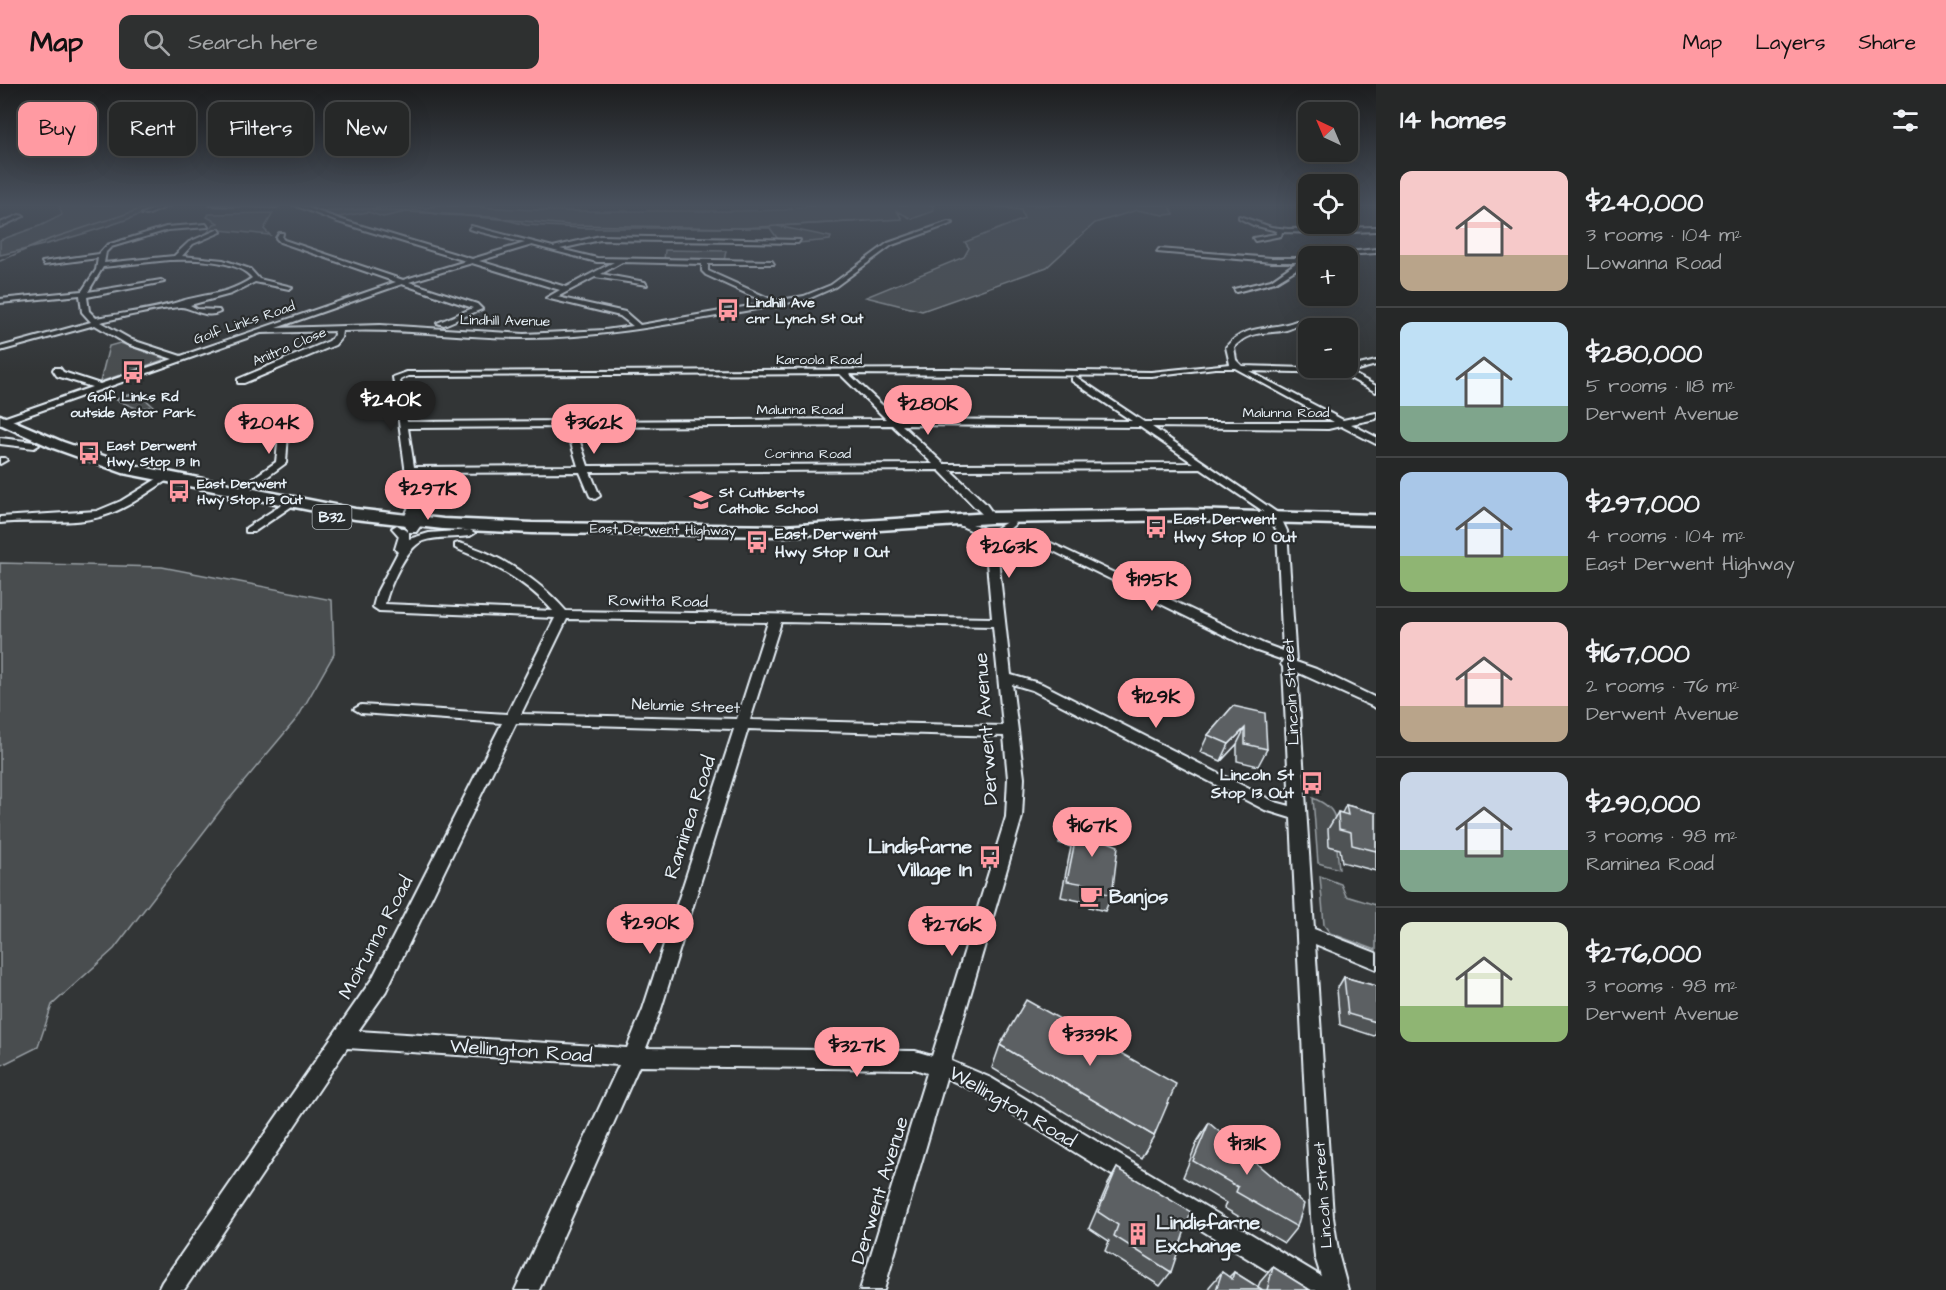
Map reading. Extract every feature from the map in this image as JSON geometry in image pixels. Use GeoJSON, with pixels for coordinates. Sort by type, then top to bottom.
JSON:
{"type":"FeatureCollection","features":[{"type":"Feature","properties":{"kind":"main road","name":"East Derwent Highway"},"geometry":{"type":"LineString","coordinates":[[1,423],[34,445],[73,461],[287,505],[409,525],[465,540],[783,537],[1010,523],[1277,519],[1376,526]]}},
{"type":"Feature","properties":{"kind":"main road","name":"East Derwent Highway"},"geometry":{"type":"LineString","coordinates":[[1,423],[89,457],[161,479]]}},
{"type":"Feature","properties":{"kind":"main road","name":"East Derwent Highway"},"geometry":{"type":"LineString","coordinates":[[409,525],[783,531],[991,518],[1376,520]]}},
{"type":"Feature","properties":{"kind":"street"},"geometry":{"type":"LineString","coordinates":[[44,263],[58,261]]}},
{"type":"Feature","properties":{"kind":"street"},"geometry":{"type":"LineString","coordinates":[[101,261],[84,294],[84,307],[95,322],[130,341],[181,359]]}},
{"type":"Feature","properties":{"kind":"street"},"geometry":{"type":"LineString","coordinates":[[101,265],[141,261]]}},
{"type":"Feature","properties":{"kind":"street"},"geometry":{"type":"LineString","coordinates":[[225,261],[251,272],[255,280]]}},
{"type":"Feature","properties":{"kind":"street"},"geometry":{"type":"LineString","coordinates":[[343,261],[478,309],[441,323]]}},
{"type":"Feature","properties":{"kind":"street","name":"Golf Links Road"},"geometry":{"type":"LineString","coordinates":[[1,423],[402,281],[471,261]]}},
{"type":"Feature","properties":{"kind":"street"},"geometry":{"type":"LineString","coordinates":[[473,261],[565,289]]}},
{"type":"Feature","properties":{"kind":"street"},"geometry":{"type":"LineString","coordinates":[[620,261],[550,298],[622,314],[639,327]]}},
{"type":"Feature","properties":{"kind":"street"},"geometry":{"type":"LineString","coordinates":[[633,261],[772,263]]}},
{"type":"Feature","properties":{"kind":"street","name":"Lindhill Avenue"},"geometry":{"type":"LineString","coordinates":[[260,331],[398,328],[461,334],[545,335],[639,327],[703,319],[806,298],[827,290],[866,261]]}},
{"type":"Feature","properties":{"kind":"street"},"geometry":{"type":"LineString","coordinates":[[705,263],[705,271],[708,274],[778,305]]}},
{"type":"Feature","properties":{"kind":"street"},"geometry":{"type":"LineString","coordinates":[[1236,290],[1273,281],[1298,265]]}},
{"type":"Feature","properties":{"kind":"street"},"geometry":{"type":"LineString","coordinates":[[594,275],[645,284]]}},
{"type":"Feature","properties":{"kind":"street"},"geometry":{"type":"LineString","coordinates":[[3,349],[95,322],[232,292],[244,288],[255,280],[289,287]]}},
{"type":"Feature","properties":{"kind":"street"},"geometry":{"type":"LineString","coordinates":[[0,301],[84,294],[161,282]]}},
{"type":"Feature","properties":{"kind":"street"},"geometry":{"type":"LineString","coordinates":[[181,303],[196,311],[216,312]]}},
{"type":"Feature","properties":{"kind":"street"},"geometry":{"type":"LineString","coordinates":[[694,306],[703,319]]}},
{"type":"Feature","properties":{"kind":"street"},"geometry":{"type":"LineString","coordinates":[[296,318],[292,322],[294,326],[311,330]]}},
{"type":"Feature","properties":{"kind":"street"},"geometry":{"type":"LineString","coordinates":[[1296,323],[1290,327],[1255,331],[1243,335],[1230,347],[1230,356],[1239,367],[1376,441]]}},
{"type":"Feature","properties":{"kind":"street","name":"Anitra Close"},"geometry":{"type":"LineString","coordinates":[[241,381],[332,343],[337,338],[339,328]]}},
{"type":"Feature","properties":{"kind":"street"},"geometry":{"type":"LineString","coordinates":[[452,340],[461,334]]}},
{"type":"Feature","properties":{"kind":"street","name":"Karoola Road"},"geometry":{"type":"LineString","coordinates":[[1358,367],[1376,363]]}},
{"type":"Feature","properties":{"kind":"street","name":"Karoola Road"},"geometry":{"type":"LineString","coordinates":[[404,425],[396,379],[401,375],[843,372],[1151,374],[1215,366],[1298,369]]}},
{"type":"Feature","properties":{"kind":"street"},"geometry":{"type":"LineString","coordinates":[[57,370],[60,374],[100,387]]}},
{"type":"Feature","properties":{"kind":"street"},"geometry":{"type":"LineString","coordinates":[[843,372],[982,506],[991,518]]}},
{"type":"Feature","properties":{"kind":"street"},"geometry":{"type":"LineString","coordinates":[[1355,378],[1376,389]]}},
{"type":"Feature","properties":{"kind":"street"},"geometry":{"type":"LineString","coordinates":[[1075,379],[1205,466],[1277,519]]}},
{"type":"Feature","properties":{"kind":"street"},"geometry":{"type":"LineString","coordinates":[[237,495],[281,463],[285,417],[288,410]]}},
{"type":"Feature","properties":{"kind":"street","name":"Malunna Road"},"geometry":{"type":"LineString","coordinates":[[404,425],[894,422],[1328,426],[1376,416]]}},
{"type":"Feature","properties":{"kind":"street"},"geometry":{"type":"LineString","coordinates":[[570,424],[595,496]]}},
{"type":"Feature","properties":{"kind":"street"},"geometry":{"type":"LineString","coordinates":[[402,551],[409,525],[420,513],[415,504],[404,425]]}},
{"type":"Feature","properties":{"kind":"street"},"geometry":{"type":"LineString","coordinates":[[0,441],[34,445]]}},
{"type":"Feature","properties":{"kind":"street","name":"Corinna Road"},"geometry":{"type":"LineString","coordinates":[[411,470],[1205,466]]}},
{"type":"Feature","properties":{"kind":"street"},"geometry":{"type":"LineString","coordinates":[[0,520],[32,516],[98,514],[114,508],[161,479]]}},
{"type":"Feature","properties":{"kind":"street"},"geometry":{"type":"LineString","coordinates":[[250,530],[287,505]]}},
{"type":"Feature","properties":{"kind":"street","name":"Lincoln Street"},"geometry":{"type":"LineString","coordinates":[[1277,519],[1282,531],[1322,1217],[1327,1257],[1336,1290]]}},
{"type":"Feature","properties":{"kind":"street"},"geometry":{"type":"LineString","coordinates":[[964,525],[979,530],[990,540],[995,533],[1010,523]]}},
{"type":"Feature","properties":{"kind":"street"},"geometry":{"type":"LineString","coordinates":[[402,551],[412,540],[424,536],[465,540],[547,598],[563,615]]}},
{"type":"Feature","properties":{"kind":"street"},"geometry":{"type":"LineString","coordinates":[[1028,536],[1376,704]]}},
{"type":"Feature","properties":{"kind":"street","name":"Derwent Avenue"},"geometry":{"type":"LineString","coordinates":[[872,1290],[1010,833],[1016,790],[990,540]]}},
{"type":"Feature","properties":{"kind":"street","name":"Rowitta Road"},"geometry":{"type":"LineString","coordinates":[[402,551],[379,603],[381,609],[775,620],[999,622]]}},
{"type":"Feature","properties":{"kind":"street","name":"Moirunna Road"},"geometry":{"type":"LineString","coordinates":[[170,1290],[379,985],[563,615]]}},
{"type":"Feature","properties":{"kind":"street","name":"Raminea Road"},"geometry":{"type":"LineString","coordinates":[[526,1290],[633,1058],[652,1009],[775,620]]}},
{"type":"Feature","properties":{"kind":"street"},"geometry":{"type":"LineString","coordinates":[[1005,677],[1028,682],[1270,806],[1298,814]]}},
{"type":"Feature","properties":{"kind":"street","name":"Nelumie Street"},"geometry":{"type":"LineString","coordinates":[[361,709],[512,718],[1011,731]]}},
{"type":"Feature","properties":{"kind":"street"},"geometry":{"type":"LineString","coordinates":[[1306,933],[1376,961]]}},
{"type":"Feature","properties":{"kind":"street","name":"Wellington Road"},"geometry":{"type":"LineString","coordinates":[[343,1039],[633,1058],[893,1059],[940,1065],[984,1085],[1321,1290]]}},
{"type":"Feature","properties":{"kind":"shaded area"},"geometry":{"type":"Polygon","coordinates":[[[954,261],[1053,261],[1047,267],[922,311],[866,297],[954,261]]]}},
{"type":"Feature","properties":{"kind":"shaded area"},"geometry":{"type":"Polygon","coordinates":[[[120,343],[163,358],[163,360],[100,382],[109,346],[120,343]]]}},
{"type":"Feature","properties":{"kind":"shaded area"},"geometry":{"type":"Polygon","coordinates":[[[138,393],[153,406],[138,409],[116,400],[123,396],[138,393]]]}},
{"type":"Feature","properties":{"kind":"shaded area"},"geometry":{"type":"Polygon","coordinates":[[[0,563],[162,567],[332,600],[334,654],[298,717],[226,803],[114,949],[52,1005],[38,1047],[0,1066],[0,563]]]}},
{"type":"Feature","properties":{"kind":"shaded area"},"geometry":{"type":"Polygon","coordinates":[[[1313,798],[1328,807],[1334,817],[1334,830],[1329,846],[1337,848],[1339,869],[1318,863],[1313,798]]]}},
{"type":"Feature","properties":{"kind":"shaded area"},"geometry":{"type":"Polygon","coordinates":[[[1320,876],[1341,884],[1346,896],[1376,905],[1376,950],[1330,933],[1324,925],[1320,876]]]}},
{"type":"Feature","properties":{"kind":"building"},"geometry":{"type":"Polygon","coordinates":[[[1233,706],[1265,713],[1267,749],[1245,744],[1245,728],[1229,744],[1208,735],[1233,706]]]}},
{"type":"Feature","properties":{"kind":"building"},"geometry":{"type":"Polygon","coordinates":[[[1346,805],[1376,813],[1376,851],[1352,845],[1351,832],[1339,829],[1338,812],[1348,815],[1346,805]]]}},
{"type":"Feature","properties":{"kind":"building"},"geometry":{"type":"Polygon","coordinates":[[[1068,814],[1104,836],[1103,840],[1118,846],[1112,895],[1096,891],[1097,886],[1067,881],[1077,831],[1064,827],[1068,814]]]}},
{"type":"Feature","properties":{"kind":"building"},"geometry":{"type":"Polygon","coordinates":[[[1344,977],[1376,986],[1376,1022],[1348,1014],[1344,977]]]}},
{"type":"Feature","properties":{"kind":"building"},"geometry":{"type":"Polygon","coordinates":[[[1026,1000],[1176,1084],[1154,1136],[1000,1045],[1026,1000]]]}},
{"type":"Feature","properties":{"kind":"building"},"geometry":{"type":"Polygon","coordinates":[[[1209,1123],[1304,1204],[1297,1227],[1236,1192],[1238,1187],[1193,1161],[1209,1123]]]}},
{"type":"Feature","properties":{"kind":"building","name":"Lindisfarne Exchange"},"geometry":{"type":"Polygon","coordinates":[[[1117,1168],[1191,1212],[1171,1272],[1114,1236],[1118,1225],[1098,1212],[1117,1168]]]}},
{"type":"Feature","properties":{"kind":"building"},"geometry":{"type":"Polygon","coordinates":[[[1273,1267],[1310,1290],[1267,1290],[1273,1267]]]}},
{"type":"Feature","properties":{"kind":"building"},"geometry":{"type":"Polygon","coordinates":[[[1222,1272],[1232,1279],[1234,1272],[1263,1290],[1216,1290],[1222,1272]]]}},
{"type":"Feature","properties":{"kind":"place","name":"Lindhill Ave cnr Lynch St Out"},"geometry":{"type":"Point","coordinates":[728,310]}},
{"type":"Feature","properties":{"kind":"place","name":"Golf Links Rd outside Astor Park"},"geometry":{"type":"Point","coordinates":[133,372]}},
{"type":"Feature","properties":{"kind":"place","name":"East Derwent Hwy Stop 13 In"},"geometry":{"type":"Point","coordinates":[89,453]}},
{"type":"Feature","properties":{"kind":"place","name":"East Derwent Hwy Stop 13 Out"},"geometry":{"type":"Point","coordinates":[179,491]}},
{"type":"Feature","properties":{"kind":"place","name":"St Cuthberts Catholic School"},"geometry":{"type":"Point","coordinates":[701,500]}},
{"type":"Feature","properties":{"kind":"place","name":"East Derwent Hwy Stop 10 Out"},"geometry":{"type":"Point","coordinates":[1156,527]}},
{"type":"Feature","properties":{"kind":"place","name":"East Derwent Hwy Stop 11 Out"},"geometry":{"type":"Point","coordinates":[757,542]}},
{"type":"Feature","properties":{"kind":"place","name":"Lincoln St Stop 13 Out"},"geometry":{"type":"Point","coordinates":[1312,783]}},
{"type":"Feature","properties":{"kind":"place","name":"Lindisfarne Village In"},"geometry":{"type":"Point","coordinates":[990,857]}},
{"type":"Feature","properties":{"kind":"place","name":"Banjos"},"geometry":{"type":"Point","coordinates":[1091,896]}},
{"type":"Feature","properties":{"kind":"place","name":"Lindisfarne Exchange"},"geometry":{"type":"Point","coordinates":[1138,1234]}}]}
